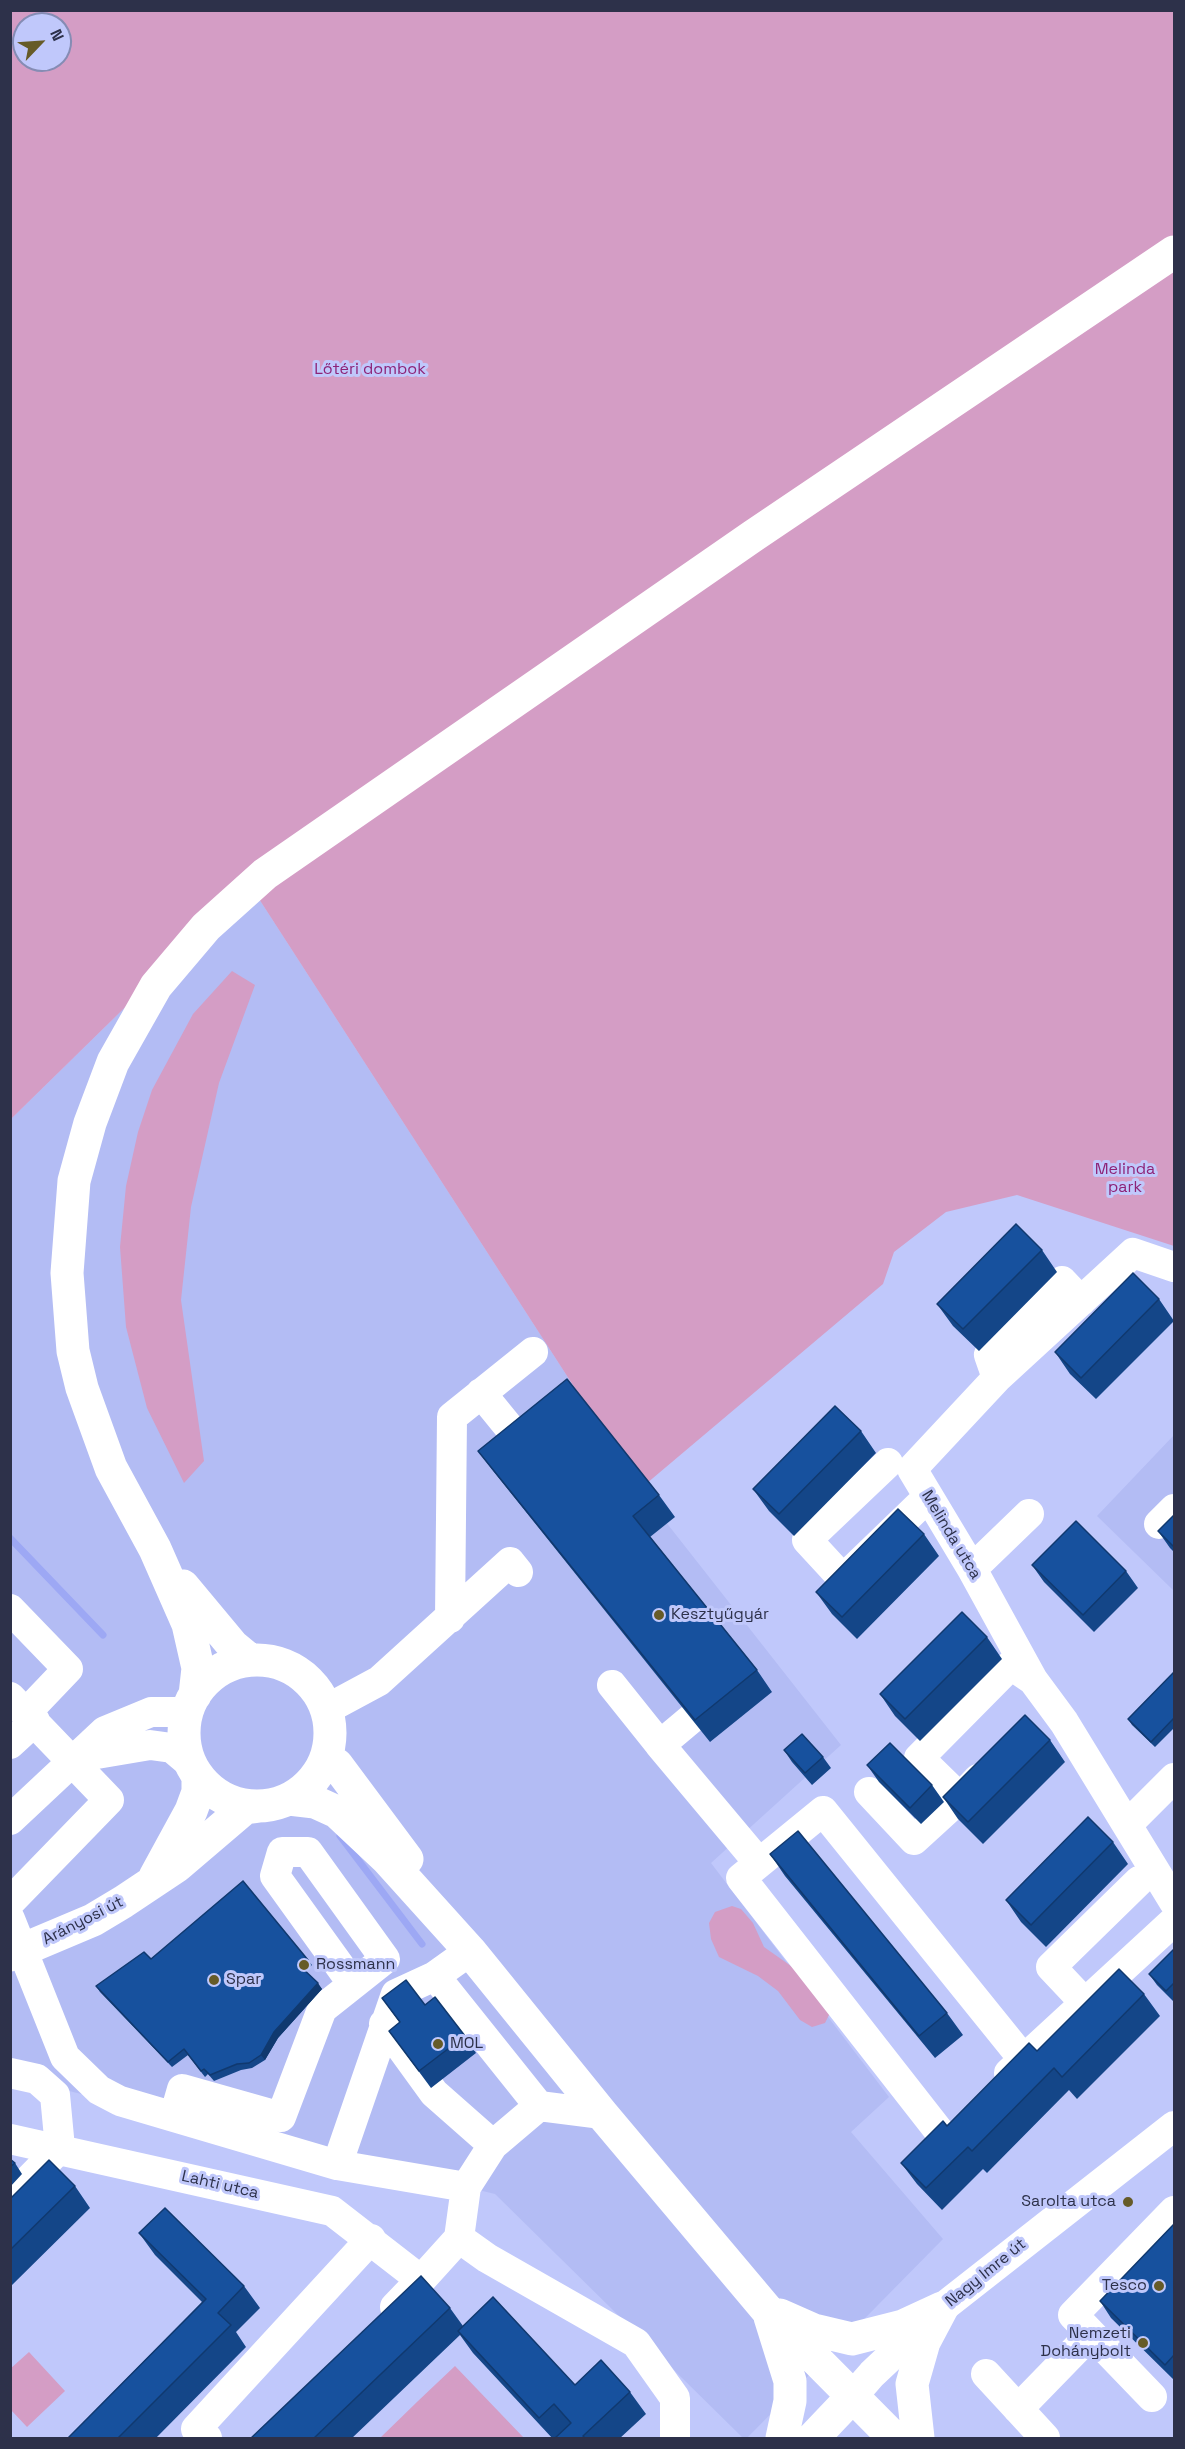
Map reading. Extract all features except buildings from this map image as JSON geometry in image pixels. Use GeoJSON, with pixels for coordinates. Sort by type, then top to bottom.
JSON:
{"type":"FeatureCollection","features":[{"type":"Feature","properties":{"kind":"main road"},"geometry":{"type":"LineString","coordinates":[[153,1881],[189,1817],[198,1792],[195,1770],[184,1730],[198,1668],[194,1644],[177,1598],[155,1549],[111,1468],[82,1388],[74,1351],[67,1274],[74,1181],[90,1123],[113,1062],[156,986],[206,927],[265,874],[743,543],[1174,252]]}},
{"type":"Feature","properties":{"kind":"main road"},"geometry":{"type":"LineString","coordinates":[[155,1549],[207,1617],[233,1646],[250,1660]]}},
{"type":"Feature","properties":{"kind":"main road"},"geometry":{"type":"LineString","coordinates":[[191,1703],[218,1671],[250,1660],[266,1660],[297,1671],[320,1694],[327,1709],[331,1733],[327,1758],[312,1782],[275,1803]]}},
{"type":"Feature","properties":{"kind":"main road"},"geometry":{"type":"LineString","coordinates":[[327,1758],[337,1765],[381,1821],[470,1951]]}},
{"type":"Feature","properties":{"kind":"main road"},"geometry":{"type":"LineString","coordinates":[[195,1770],[214,1791],[232,1802],[315,1802],[337,1812],[387,1859],[470,1951],[602,2114],[767,2310],[894,2439]]}},
{"type":"Feature","properties":{"kind":"main road","name":"Arányosi út"},"geometry":{"type":"LineString","coordinates":[[16,1953],[93,1920],[177,1866],[245,1808],[275,1803]]}},
{"type":"Feature","properties":{"kind":"main road"},"geometry":{"type":"LineString","coordinates":[[767,2310],[814,2330],[852,2339],[903,2326],[942,2308]]}},
{"type":"Feature","properties":{"kind":"main road"},"geometry":{"type":"LineString","coordinates":[[918,2439],[912,2384],[924,2342],[942,2308]]}},
{"type":"Feature","properties":{"kind":"main road"},"geometry":{"type":"LineString","coordinates":[[767,2310],[790,2381],[790,2401],[782,2439]]}},
{"type":"Feature","properties":{"kind":"main road","name":"Nagy Imre út"},"geometry":{"type":"LineString","coordinates":[[813,2439],[852,2397]]}},
{"type":"Feature","properties":{"kind":"street","name":"Melinda utca"},"geometry":{"type":"LineString","coordinates":[[1174,1267],[1133,1253],[998,1378],[912,1469],[972,1569],[1033,1680],[1064,1722],[1174,1902]]}},
{"type":"Feature","properties":{"kind":"street"},"geometry":{"type":"LineString","coordinates":[[450,1618],[452,1417],[533,1352]]}},
{"type":"Feature","properties":{"kind":"street"},"geometry":{"type":"LineString","coordinates":[[481,1394],[525,1447]]}},
{"type":"Feature","properties":{"kind":"street"},"geometry":{"type":"LineString","coordinates":[[888,1462],[807,1540],[843,1579],[928,1497]]}},
{"type":"Feature","properties":{"kind":"street"},"geometry":{"type":"LineString","coordinates":[[972,1569],[1029,1514]]}},
{"type":"Feature","properties":{"kind":"street"},"geometry":{"type":"LineString","coordinates":[[327,1709],[379,1681],[510,1562],[518,1572]]}},
{"type":"Feature","properties":{"kind":"street"},"geometry":{"type":"LineString","coordinates":[[10,1610],[68,1670],[24,1710],[10,1744]]}},
{"type":"Feature","properties":{"kind":"street"},"geometry":{"type":"LineString","coordinates":[[960,1798],[919,1758],[1011,1665],[1033,1680]]}},
{"type":"Feature","properties":{"kind":"street"},"geometry":{"type":"LineString","coordinates":[[612,1685],[759,1863]]}},
{"type":"Feature","properties":{"kind":"street"},"geometry":{"type":"LineString","coordinates":[[10,1820],[105,1731],[151,1712],[191,1703]]}},
{"type":"Feature","properties":{"kind":"street"},"geometry":{"type":"LineString","coordinates":[[10,1902],[109,1800],[73,1759],[24,1710]]}},
{"type":"Feature","properties":{"kind":"street"},"geometry":{"type":"LineString","coordinates":[[660,1744],[691,1719]]}},
{"type":"Feature","properties":{"kind":"street"},"geometry":{"type":"LineString","coordinates":[[73,1759],[150,1744],[172,1748],[195,1770]]}},
{"type":"Feature","properties":{"kind":"street"},"geometry":{"type":"LineString","coordinates":[[869,1792],[914,1840],[960,1798],[1001,1755]]}},
{"type":"Feature","properties":{"kind":"street"},"geometry":{"type":"LineString","coordinates":[[1127,1824],[1174,1778]]}},
{"type":"Feature","properties":{"kind":"street"},"geometry":{"type":"LineString","coordinates":[[964,2115],[932,2144],[741,1878],[823,1811],[1033,2051],[1054,2055],[1122,1989],[1118,1972]]}},
{"type":"Feature","properties":{"kind":"street"},"geometry":{"type":"LineString","coordinates":[[1085,2003],[1051,1967],[1138,1881]]}},
{"type":"Feature","properties":{"kind":"street"},"geometry":{"type":"LineString","coordinates":[[10,1919],[16,1953],[66,2057],[99,2090],[120,2101],[338,2165],[466,2187]]}},
{"type":"Feature","properties":{"kind":"street"},"geometry":{"type":"LineString","coordinates":[[988,2093],[1174,1921]]}},
{"type":"Feature","properties":{"kind":"street"},"geometry":{"type":"LineString","coordinates":[[338,2165],[396,1994],[435,1976],[470,1951]]}},
{"type":"Feature","properties":{"kind":"street"},"geometry":{"type":"LineString","coordinates":[[174,2116],[182,2089],[281,2117],[322,2009],[361,1976],[396,1994]]}},
{"type":"Feature","properties":{"kind":"street"},"geometry":{"type":"LineString","coordinates":[[435,1976],[539,2106],[602,2114]]}},
{"type":"Feature","properties":{"kind":"street"},"geometry":{"type":"LineString","coordinates":[[384,2024],[434,2093],[493,2145]]}},
{"type":"Feature","properties":{"kind":"street"},"geometry":{"type":"LineString","coordinates":[[10,2073],[37,2079],[55,2095],[60,2148],[10,2199]]}},
{"type":"Feature","properties":{"kind":"street"},"geometry":{"type":"LineString","coordinates":[[373,2330],[459,2238],[466,2187],[493,2145],[539,2106]]}},
{"type":"Feature","properties":{"kind":"street","name":"Nagy Imre út"},"geometry":{"type":"LineString","coordinates":[[852,2397],[872,2374],[942,2308],[1174,2126]]}},
{"type":"Feature","properties":{"kind":"street","name":"Lahti utca"},"geometry":{"type":"LineString","coordinates":[[10,2139],[60,2148],[332,2211],[422,2280]]}},
{"type":"Feature","properties":{"kind":"street"},"geometry":{"type":"LineString","coordinates":[[1152,2397],[1073,2315],[1174,2211]]}},
{"type":"Feature","properties":{"kind":"street"},"geometry":{"type":"LineString","coordinates":[[459,2238],[487,2258],[636,2343],[675,2398],[675,2439]]}},
{"type":"Feature","properties":{"kind":"street"},"geometry":{"type":"LineString","coordinates":[[196,2435],[371,2239]]}},
{"type":"Feature","properties":{"kind":"street"},"geometry":{"type":"LineString","coordinates":[[1018,2409],[1091,2334]]}},
{"type":"Feature","properties":{"kind":"street"},"geometry":{"type":"LineString","coordinates":[[986,2374],[1046,2439]]}},
{"type":"Feature","properties":{"kind":"shaded area"},"geometry":{"type":"Polygon","coordinates":[[[250,885],[640,1489],[841,1745],[711,1863],[889,2097],[851,2132],[943,2239],[747,2438],[743,2438],[495,2194],[11,2077],[11,1119],[250,885]]]}},
{"type":"Feature","properties":{"kind":"shaded area"},"geometry":{"type":"Polygon","coordinates":[[[1174,1435],[1174,1591],[1097,1516],[1174,1435]]]}},
{"type":"Feature","properties":{"kind":"green space"},"geometry":{"type":"Polygon","coordinates":[[[11,11],[1174,11],[1174,1246],[1017,1195],[946,1212],[894,1252],[883,1284],[640,1489],[250,885],[11,1119],[11,11]]]}},
{"type":"Feature","properties":{"kind":"green space"},"geometry":{"type":"Polygon","coordinates":[[[232,971],[255,985],[219,1083],[191,1207],[181,1300],[204,1461],[184,1483],[147,1408],[126,1327],[120,1247],[126,1186],[138,1132],[152,1090],[193,1014],[232,971]]]}},
{"type":"Feature","properties":{"kind":"green space"},"geometry":{"type":"Polygon","coordinates":[[[732,1906],[741,1909],[753,1923],[764,1947],[791,1966],[831,2011],[825,2023],[812,2027],[800,2020],[778,1991],[758,1976],[719,1957],[711,1939],[709,1923],[715,1912],[732,1906]]]}},
{"type":"Feature","properties":{"kind":"green space"},"geometry":{"type":"Polygon","coordinates":[[[29,2352],[65,2391],[27,2427],[11,2410],[10,2369],[29,2352]]]}},
{"type":"Feature","properties":{"kind":"green space"},"geometry":{"type":"Polygon","coordinates":[[[455,2366],[524,2438],[380,2438],[418,2401],[455,2366]]]}},
{"type":"Feature","properties":{"kind":"waterway"},"geometry":{"type":"LineString","coordinates":[[10,1538],[103,1635]]}},
{"type":"Feature","properties":{"kind":"waterway"},"geometry":{"type":"LineString","coordinates":[[340,1836],[422,1944]]}},
{"type":"Feature","properties":{"kind":"place","name":"Kesztyűgyár"},"geometry":{"type":"Point","coordinates":[659,1615]}},
{"type":"Feature","properties":{"kind":"place","name":"Rossmann"},"geometry":{"type":"Point","coordinates":[304,1965]}},
{"type":"Feature","properties":{"kind":"place","name":"Spar"},"geometry":{"type":"Point","coordinates":[214,1980]}},
{"type":"Feature","properties":{"kind":"place","name":"MOL"},"geometry":{"type":"Point","coordinates":[438,2044]}},
{"type":"Feature","properties":{"kind":"place","name":"Sarolta utca"},"geometry":{"type":"Point","coordinates":[1128,2202]}},
{"type":"Feature","properties":{"kind":"place","name":"Tesco"},"geometry":{"type":"Point","coordinates":[1159,2286]}},
{"type":"Feature","properties":{"kind":"place","name":"Nemzeti Dohánybolt"},"geometry":{"type":"Point","coordinates":[1143,2343]}},
{"type":"Feature","properties":{"kind":"park label","name":"Lőtéri dombok"},"geometry":{"type":"Point","coordinates":[370,370]}},
{"type":"Feature","properties":{"kind":"park label","name":"Melinda park"},"geometry":{"type":"Point","coordinates":[1125,1179]}}]}
